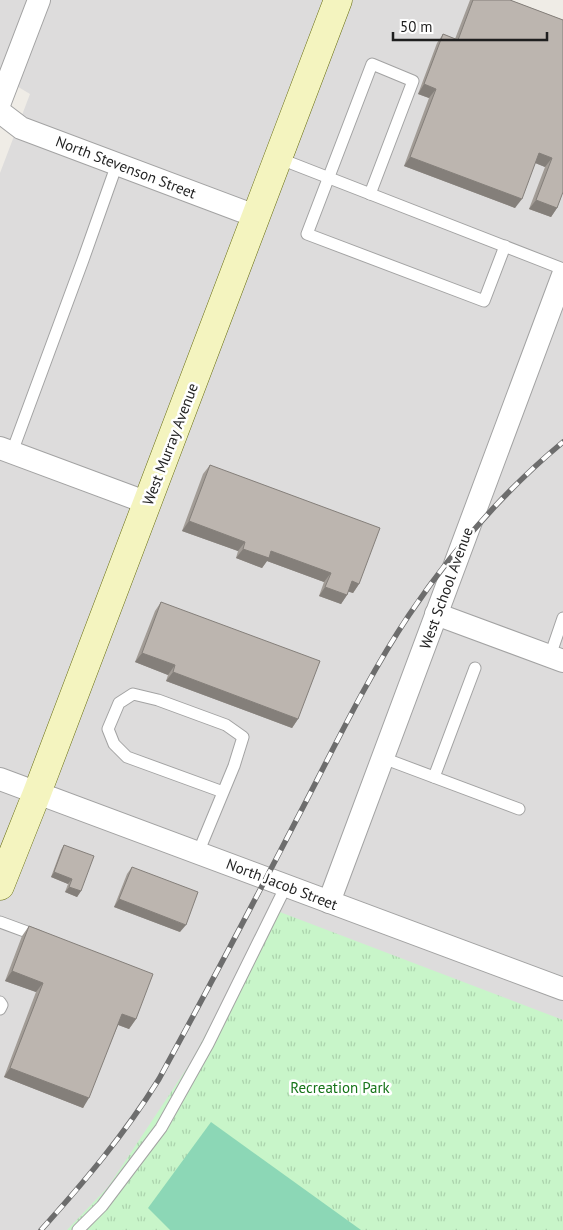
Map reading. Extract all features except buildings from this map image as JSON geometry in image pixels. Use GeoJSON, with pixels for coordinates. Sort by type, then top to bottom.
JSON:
{"type":"FeatureCollection","features":[{"type":"Feature","properties":{"kind":"main road","name":"West Murray Avenue"},"geometry":{"type":"LineString","coordinates":[[0,886],[148,503],[338,0]]}},
{"type":"Feature","properties":{"kind":"street"},"geometry":{"type":"LineString","coordinates":[[0,102],[39,0]]}},
{"type":"Feature","properties":{"kind":"street","name":"North Stevenson Street"},"geometry":{"type":"LineString","coordinates":[[0,112],[21,128],[255,216]]}},
{"type":"Feature","properties":{"kind":"street","name":"West School Avenue"},"geometry":{"type":"LineString","coordinates":[[329,902],[436,614],[554,324],[563,275]]}},
{"type":"Feature","properties":{"kind":"street"},"geometry":{"type":"LineString","coordinates":[[6,450],[148,503]]}},
{"type":"Feature","properties":{"kind":"street"},"geometry":{"type":"LineString","coordinates":[[436,614],[556,659]]}},
{"type":"Feature","properties":{"kind":"street","name":"North Jacob Street"},"geometry":{"type":"LineString","coordinates":[[0,779],[563,990]]}},
{"type":"Feature","properties":{"kind":"lane"},"geometry":{"type":"LineString","coordinates":[[370,194],[413,81],[372,64],[307,234],[484,301],[505,246]]}},
{"type":"Feature","properties":{"kind":"lane"},"geometry":{"type":"LineString","coordinates":[[277,158],[563,269]]}},
{"type":"Feature","properties":{"kind":"lane"},"geometry":{"type":"LineString","coordinates":[[6,450],[83,260],[117,164]]}},
{"type":"Feature","properties":{"kind":"lane"},"geometry":{"type":"LineString","coordinates":[[556,659],[563,618]]}},
{"type":"Feature","properties":{"kind":"lane"},"geometry":{"type":"LineString","coordinates":[[434,777],[475,668]]}},
{"type":"Feature","properties":{"kind":"lane"},"geometry":{"type":"LineString","coordinates":[[198,853],[234,766],[243,737],[226,725],[158,700],[133,694],[119,703],[108,729],[114,744],[127,757],[223,792]]}},
{"type":"Feature","properties":{"kind":"lane"},"geometry":{"type":"LineString","coordinates":[[383,758],[519,809]]}},
{"type":"Feature","properties":{"kind":"lane"},"geometry":{"type":"LineString","coordinates":[[78,1230],[102,1206],[161,1128],[208,1044],[286,886]]}},
{"type":"Feature","properties":{"kind":"lane"},"geometry":{"type":"LineString","coordinates":[[0,922],[46,939]]}},
{"type":"Feature","properties":{"kind":"lane"},"geometry":{"type":"LineString","coordinates":[[0,1002],[2,1005],[0,1009]]}},
{"type":"Feature","properties":{"kind":"shaded area"},"geometry":{"type":"Polygon","coordinates":[[[0,0],[493,0],[563,27],[563,1230],[0,1230],[0,173],[30,94],[0,76],[0,0]]]}},
{"type":"Feature","properties":{"kind":"green space","name":"Recreation Park"},"geometry":{"type":"Polygon","coordinates":[[[272,909],[563,1020],[563,1230],[67,1230],[108,1187],[191,1062],[272,909]]]}},
{"type":"Feature","properties":{"kind":"green space"},"geometry":{"type":"Polygon","coordinates":[[[211,1122],[361,1230],[170,1230],[148,1208],[211,1122]]]}},
{"type":"Feature","properties":{"kind":"railway"},"geometry":{"type":"LineString","coordinates":[[41,1230],[103,1157],[146,1100],[159,1079],[248,913],[352,712],[379,663],[409,615],[443,568],[480,523],[520,481],[563,442]]}}]}
